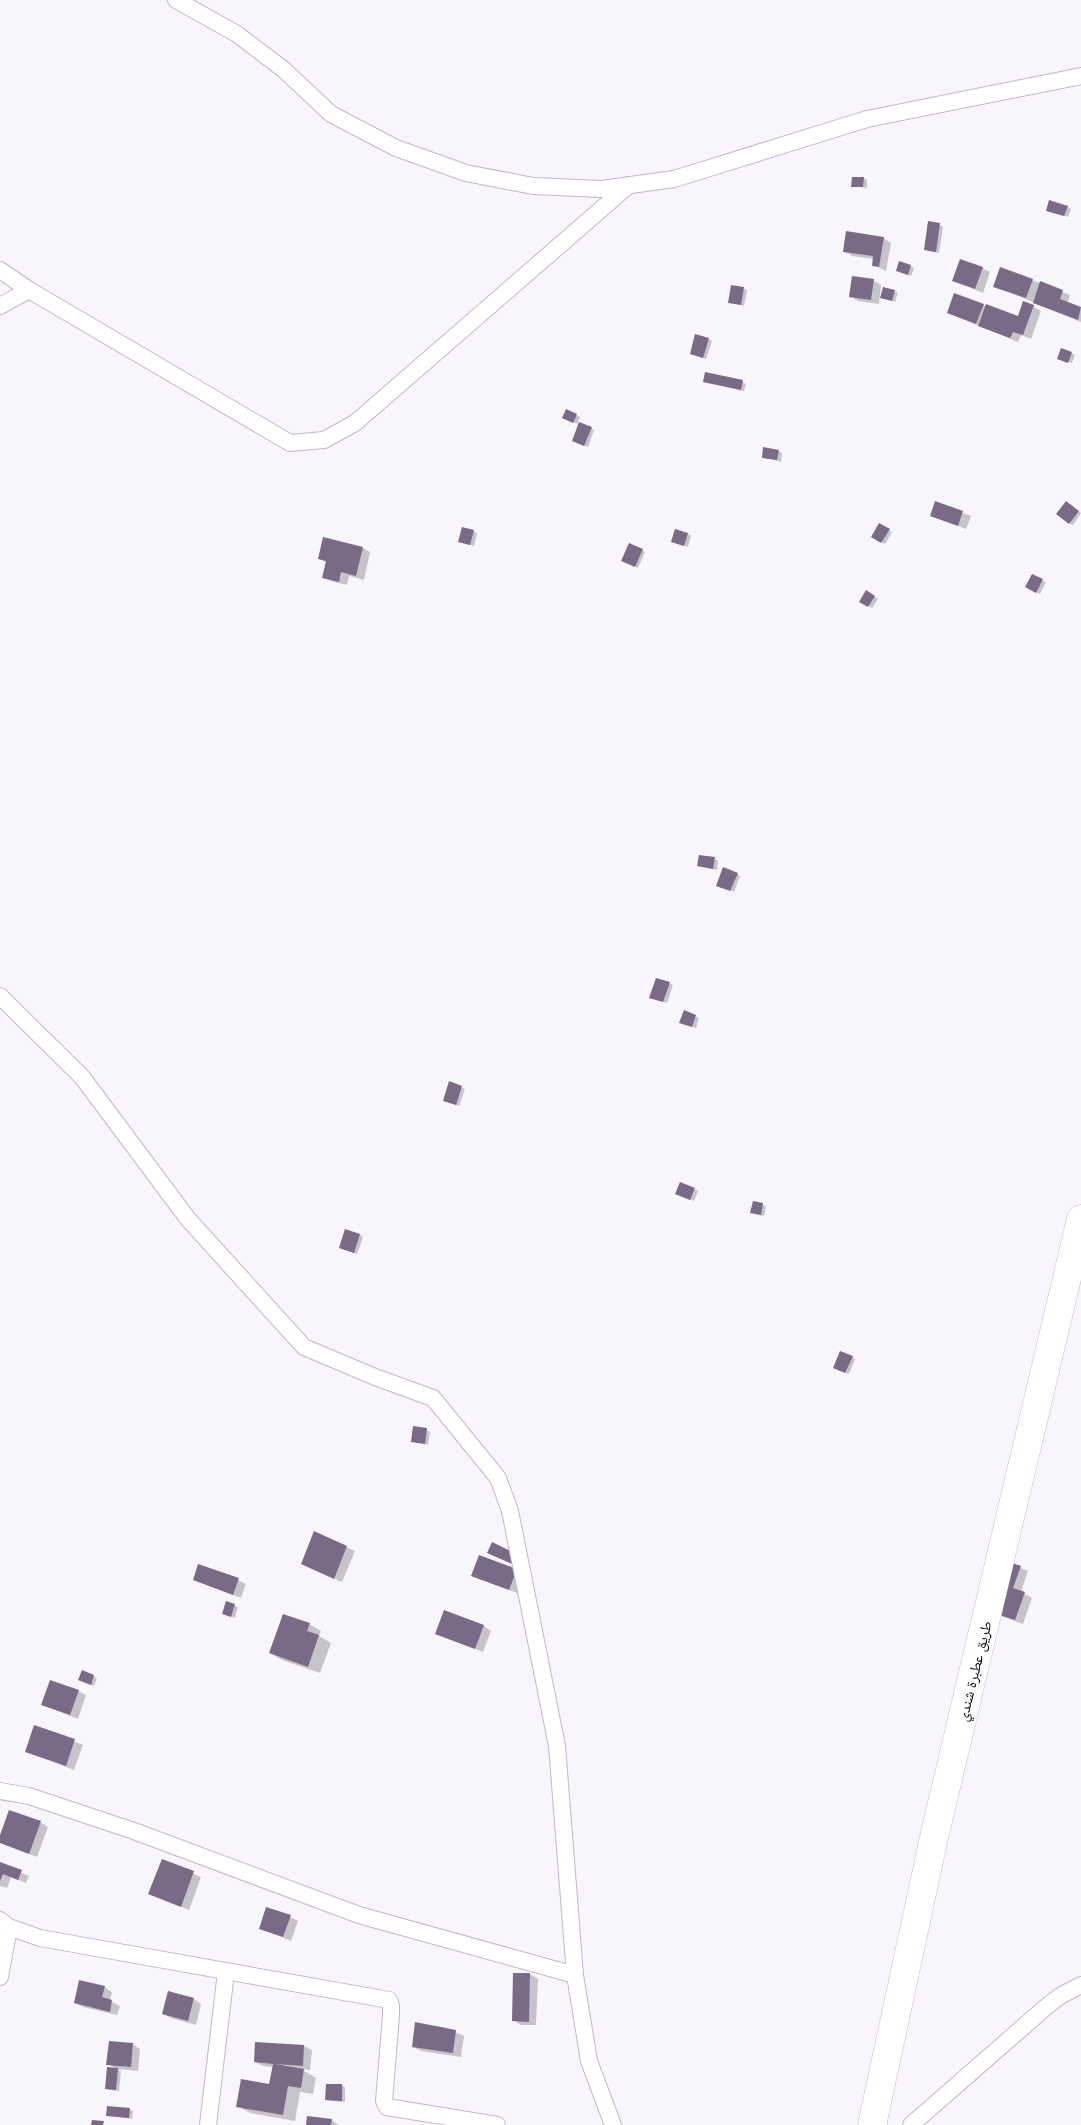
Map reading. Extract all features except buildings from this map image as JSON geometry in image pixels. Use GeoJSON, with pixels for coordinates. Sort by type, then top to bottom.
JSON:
{"type":"FeatureCollection","features":[{"type":"Feature","properties":{"kind":"highway","name":"طريق عطبرة شندي"},"geometry":{"type":"LineString","coordinates":[[872,2125],[935,1833],[1081,1219]]}},
{"type":"Feature","properties":{"kind":"street"},"geometry":{"type":"LineString","coordinates":[[176,0],[238,34],[283,69],[331,114],[396,148],[466,173],[533,186],[602,190],[674,179],[867,119],[1081,76]]}},
{"type":"Feature","properties":{"kind":"street"},"geometry":{"type":"LineString","coordinates":[[0,270],[29,290],[290,443],[324,440],[355,423],[629,186]]}},
{"type":"Feature","properties":{"kind":"street"},"geometry":{"type":"LineString","coordinates":[[0,306],[29,290]]}},
{"type":"Feature","properties":{"kind":"street"},"geometry":{"type":"LineString","coordinates":[[0,996],[82,1077],[188,1219],[304,1346],[367,1374],[433,1398],[498,1478],[510,1511],[557,1746],[575,1975],[589,2061],[612,2125]]}},
{"type":"Feature","properties":{"kind":"street"},"geometry":{"type":"LineString","coordinates":[[0,1791],[29,1796],[134,1831],[359,1915],[575,1975]]}},
{"type":"Feature","properties":{"kind":"street"},"geometry":{"type":"LineString","coordinates":[[0,1977],[4,1924],[40,1938],[388,2000],[391,2005],[391,2016],[384,2101],[387,2107],[497,2125]]}},
{"type":"Feature","properties":{"kind":"street"},"geometry":{"type":"LineString","coordinates":[[208,2125],[226,1972]]}},
{"type":"Feature","properties":{"kind":"street"},"geometry":{"type":"LineString","coordinates":[[911,2125],[1046,2007],[1060,1996],[1081,1985]]}}]}
